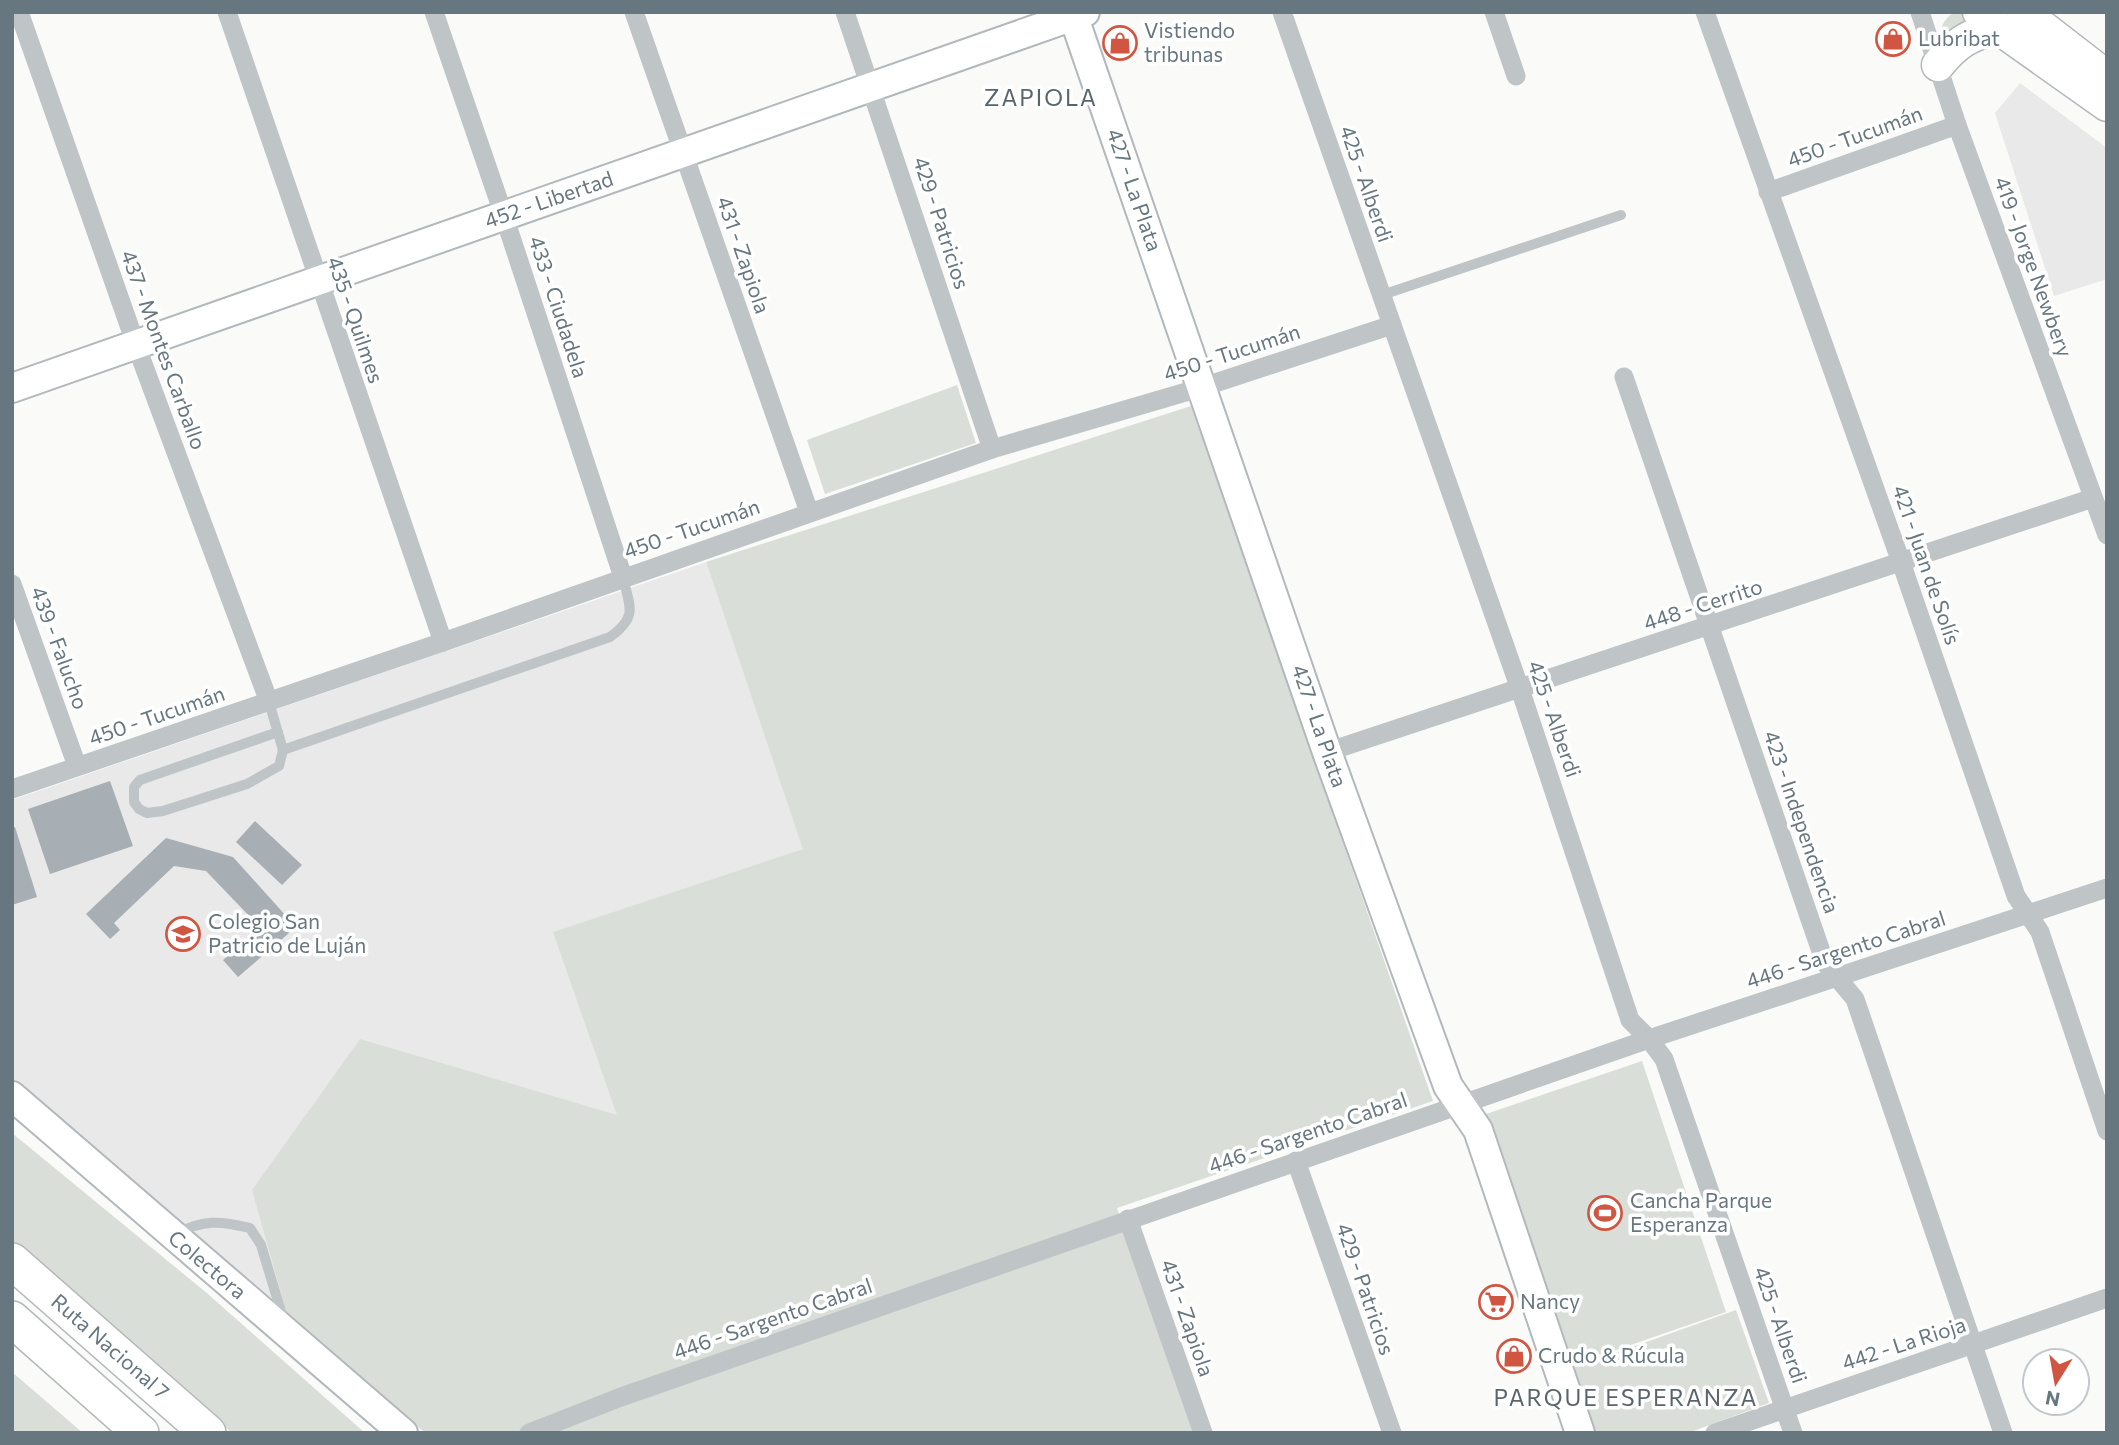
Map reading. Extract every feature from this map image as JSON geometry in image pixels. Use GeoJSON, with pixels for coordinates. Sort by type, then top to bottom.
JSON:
{"type":"FeatureCollection","features":[{"type":"Feature","properties":{"kind":"highway","name":"Ruta Nacional 7"},"geometry":{"type":"LineString","coordinates":[[12,1261],[208,1433]]}},
{"type":"Feature","properties":{"kind":"highway","name":"Ruta Nacional 7"},"geometry":{"type":"LineString","coordinates":[[12,1319],[141,1433]]}},
{"type":"Feature","properties":{"kind":"main road"},"geometry":{"type":"LineString","coordinates":[[1938,65],[1955,45],[2000,17]]}},
{"type":"Feature","properties":{"kind":"main road"},"geometry":{"type":"LineString","coordinates":[[2000,17],[2107,77]]}},
{"type":"Feature","properties":{"kind":"main road"},"geometry":{"type":"LineString","coordinates":[[2000,17],[2107,105]]}},
{"type":"Feature","properties":{"kind":"street","name":"437 - Montes Carballo"},"geometry":{"type":"LineString","coordinates":[[19,12],[136,345],[269,702]]}},
{"type":"Feature","properties":{"kind":"street","name":"435 - Quilmes"},"geometry":{"type":"LineString","coordinates":[[227,12],[317,281],[443,642]]}},
{"type":"Feature","properties":{"kind":"street","name":"433 - Ciudadela"},"geometry":{"type":"LineString","coordinates":[[434,12],[623,577]]}},
{"type":"Feature","properties":{"kind":"street","name":"431 - Zapiola"},"geometry":{"type":"LineString","coordinates":[[635,12],[809,512]]}},
{"type":"Feature","properties":{"kind":"street","name":"429 - Patricios"},"geometry":{"type":"LineString","coordinates":[[845,12],[992,449]]}},
{"type":"Feature","properties":{"kind":"street","name":"425 - Alberdi"},"geometry":{"type":"LineString","coordinates":[[1282,12],[1520,689],[1630,1020],[1664,1059],[1793,1433]]}},
{"type":"Feature","properties":{"kind":"street"},"geometry":{"type":"LineString","coordinates":[[1494,12],[1516,76]]}},
{"type":"Feature","properties":{"kind":"street","name":"421 - Juan de Solís"},"geometry":{"type":"LineString","coordinates":[[1705,12],[1901,562],[2016,896],[2040,932],[2107,1131]]}},
{"type":"Feature","properties":{"kind":"street","name":"419 - Jorge Newbery"},"geometry":{"type":"LineString","coordinates":[[1920,12],[1957,125],[2107,535]]}},
{"type":"Feature","properties":{"kind":"street","name":"452 - Libertad"},"geometry":{"type":"LineString","coordinates":[[12,388],[1077,14]]}},
{"type":"Feature","properties":{"kind":"street","name":"427 - La Plata"},"geometry":{"type":"LineString","coordinates":[[1077,14],[1327,752],[1448,1086],[1478,1130],[1580,1433]]}},
{"type":"Feature","properties":{"kind":"street","name":"450 - Tucumán"},"geometry":{"type":"LineString","coordinates":[[1768,192],[1957,125]]}},
{"type":"Feature","properties":{"kind":"street","name":"450 - Tucumán"},"geometry":{"type":"LineString","coordinates":[[12,789],[443,642],[992,449],[1203,387],[1392,325]]}},
{"type":"Feature","properties":{"kind":"street","name":"423 - Independencia"},"geometry":{"type":"LineString","coordinates":[[1624,377],[1825,963],[1855,999],[2003,1433]]}},
{"type":"Feature","properties":{"kind":"street","name":"448 - Cerrito"},"geometry":{"type":"LineString","coordinates":[[1327,752],[2093,498]]}},
{"type":"Feature","properties":{"kind":"street","name":"439 - Falucho"},"geometry":{"type":"LineString","coordinates":[[12,584],[77,766]]}},
{"type":"Feature","properties":{"kind":"street","name":"446 - Sargento Cabral"},"geometry":{"type":"LineString","coordinates":[[530,1433],[621,1397],[1459,1104],[2107,888]]}},
{"type":"Feature","properties":{"kind":"street","name":"Colectora"},"geometry":{"type":"LineString","coordinates":[[12,1096],[403,1433]]}},
{"type":"Feature","properties":{"kind":"street","name":"429 - Patricios"},"geometry":{"type":"LineString","coordinates":[[1296,1161],[1392,1433]]}},
{"type":"Feature","properties":{"kind":"street","name":"431 - Zapiola"},"geometry":{"type":"LineString","coordinates":[[1128,1219],[1203,1433]]}},
{"type":"Feature","properties":{"kind":"street","name":"442 - La Rioja"},"geometry":{"type":"LineString","coordinates":[[1715,1433],[1784,1407],[2107,1298]]}},
{"type":"Feature","properties":{"kind":"lane"},"geometry":{"type":"LineString","coordinates":[[1382,295],[1620,215]]}},
{"type":"Feature","properties":{"kind":"lane"},"geometry":{"type":"LineString","coordinates":[[283,750],[610,637],[624,627],[631,610],[623,577]]}},
{"type":"Feature","properties":{"kind":"lane"},"geometry":{"type":"LineString","coordinates":[[269,702],[278,732],[283,750],[279,766],[247,784],[163,811],[147,813],[139,809],[134,802],[134,787],[140,780],[278,732]]}},
{"type":"Feature","properties":{"kind":"lane"},"geometry":{"type":"LineString","coordinates":[[173,1236],[193,1224],[224,1221],[250,1228],[261,1245],[287,1332]]}},
{"type":"Feature","properties":{"kind":"shaded area"},"geometry":{"type":"Polygon","coordinates":[[[1955,12],[1966,12],[1977,22],[1939,45],[1942,26],[1955,12]]]}},
{"type":"Feature","properties":{"kind":"shaded area"},"geometry":{"type":"Polygon","coordinates":[[[2020,83],[2107,148],[2107,279],[2054,296],[1995,113],[2020,83]]]}},
{"type":"Feature","properties":{"kind":"shaded area"},"geometry":{"type":"Polygon","coordinates":[[[957,385],[976,443],[825,494],[807,440],[957,385]]]}},
{"type":"Feature","properties":{"kind":"shaded area"},"geometry":{"type":"Polygon","coordinates":[[[1191,406],[1433,1101],[1117,1208],[1196,1433],[426,1433],[293,1335],[252,1190],[360,1039],[617,1115],[553,932],[803,849],[706,562],[1191,406]]]}},
{"type":"Feature","properties":{"kind":"shaded area"},"geometry":{"type":"Polygon","coordinates":[[[706,562],[804,849],[554,932],[618,1115],[293,1335],[12,1089],[12,800],[706,562]]]}},
{"type":"Feature","properties":{"kind":"shaded area","name":"Cancha Parque Esperanza"},"geometry":{"type":"Polygon","coordinates":[[[1642,1061],[1726,1312],[1570,1366],[1483,1115],[1642,1061]]]}},
{"type":"Feature","properties":{"kind":"shaded area"},"geometry":{"type":"Polygon","coordinates":[[[12,1133],[208,1294],[365,1433],[232,1433],[12,1240],[12,1133]]]}},
{"type":"Feature","properties":{"kind":"shaded area"},"geometry":{"type":"Polygon","coordinates":[[[1736,1310],[1769,1403],[1688,1433],[1591,1433],[1568,1370],[1736,1310]]]}},
{"type":"Feature","properties":{"kind":"shaded area"},"geometry":{"type":"Polygon","coordinates":[[[12,1372],[83,1433],[15,1433],[12,1430],[12,1372]]]}},
{"type":"Feature","properties":{"kind":"building"},"geometry":{"type":"Polygon","coordinates":[[[110,781],[133,846],[50,874],[28,809],[110,781]]]}},
{"type":"Feature","properties":{"kind":"building"},"geometry":{"type":"Polygon","coordinates":[[[255,821],[302,865],[282,885],[236,842],[255,821]]]}},
{"type":"Feature","properties":{"kind":"building"},"geometry":{"type":"Polygon","coordinates":[[[15,827],[37,897],[12,905],[12,828],[15,827]]]}},
{"type":"Feature","properties":{"kind":"building"},"geometry":{"type":"Polygon","coordinates":[[[166,838],[233,857],[296,927],[238,977],[223,960],[252,936],[254,921],[206,871],[174,866],[114,923],[120,930],[110,939],[86,914],[166,838]]]}},
{"type":"Feature","properties":{"kind":"place","name":"Lubribat"},"geometry":{"type":"Point","coordinates":[1893,39]}},
{"type":"Feature","properties":{"kind":"place","name":"Vistiendo tribunas"},"geometry":{"type":"Point","coordinates":[1120,43]}},
{"type":"Feature","properties":{"kind":"place","name":"Colegio San Patricio de Luján"},"geometry":{"type":"Point","coordinates":[183,934]}},
{"type":"Feature","properties":{"kind":"place","name":"Cancha Parque Esperanza"},"geometry":{"type":"Point","coordinates":[1605,1213]}},
{"type":"Feature","properties":{"kind":"place","name":"Nancy"},"geometry":{"type":"Point","coordinates":[1496,1302]}},
{"type":"Feature","properties":{"kind":"place","name":"Crudo & Rúcula"},"geometry":{"type":"Point","coordinates":[1514,1356]}},
{"type":"Feature","properties":{"kind":"district","name":"ZAPIOLA"},"geometry":{"type":"Point","coordinates":[1041,98]}},
{"type":"Feature","properties":{"kind":"district","name":"PARQUE ESPERANZA"},"geometry":{"type":"Point","coordinates":[1626,1398]}}]}
